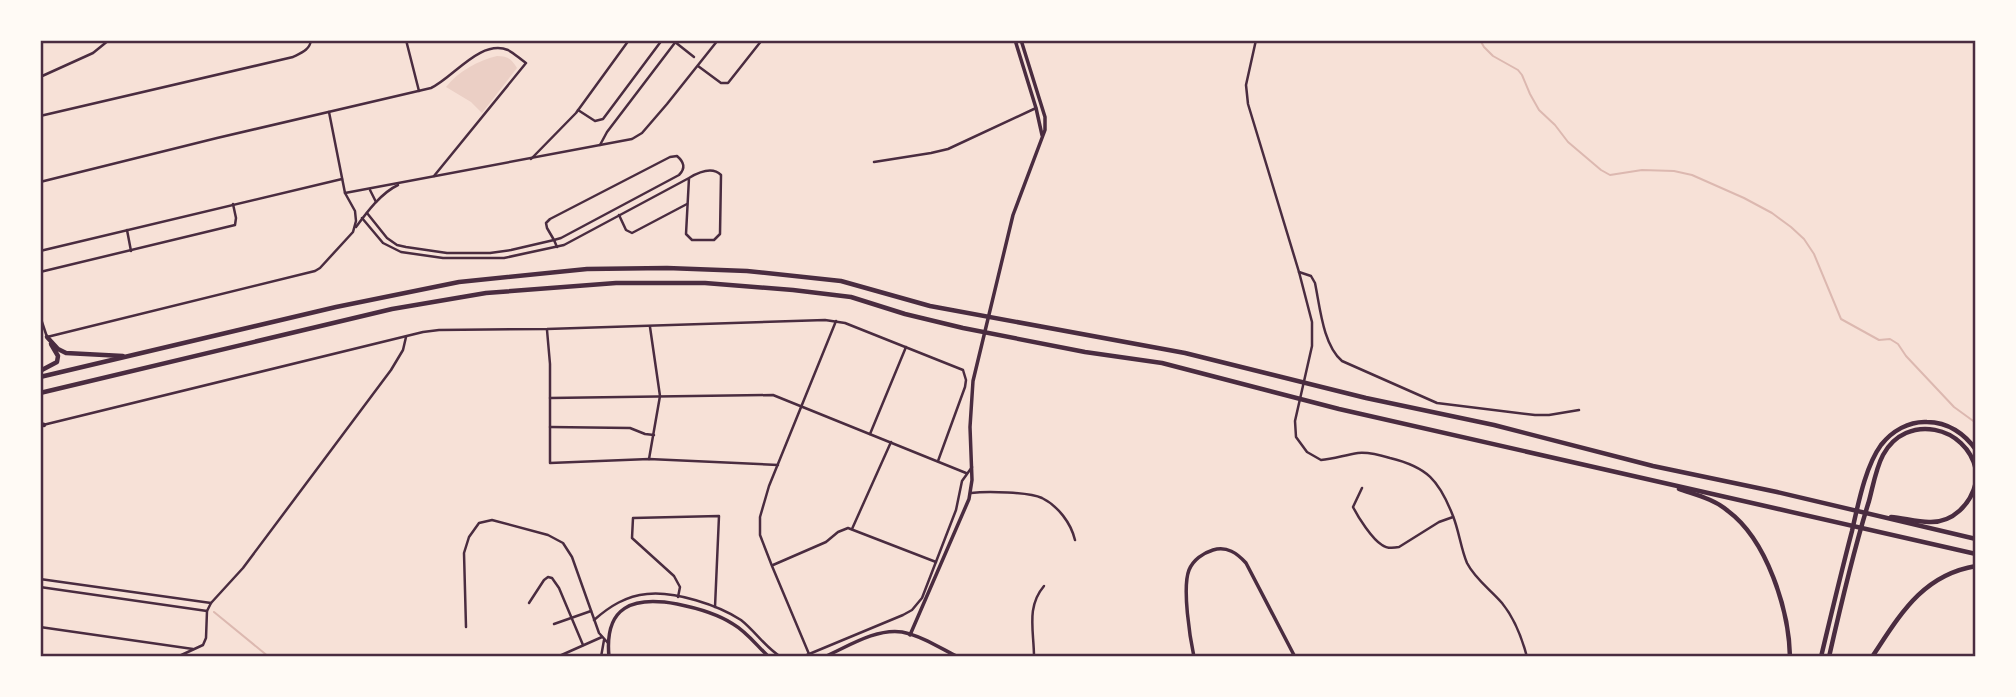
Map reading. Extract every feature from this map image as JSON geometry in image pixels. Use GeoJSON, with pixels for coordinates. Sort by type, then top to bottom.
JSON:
{"type":"FeatureCollection","features":[{"type":"Feature","properties":{"kind":"highway"},"geometry":{"type":"LineString","coordinates":[[40,377],[372,299],[478,280],[587,269],[747,271],[841,281],[943,308],[1185,353],[1366,398],[1494,425],[1653,466],[1976,538]]}},
{"type":"Feature","properties":{"kind":"highway"},"geometry":{"type":"LineString","coordinates":[[40,393],[371,314],[486,293],[616,283],[705,283],[793,290],[851,297],[963,328],[1085,352],[1172,365],[1317,404],[1976,554]]}},
{"type":"Feature","properties":{"kind":"highway"},"geometry":{"type":"LineString","coordinates":[[47,337],[58,349],[72,355],[131,356]]}},
{"type":"Feature","properties":{"kind":"highway"},"geometry":{"type":"LineString","coordinates":[[40,372],[57,362],[58,356],[47,337]]}},
{"type":"Feature","properties":{"kind":"highway"},"geometry":{"type":"LineString","coordinates":[[1821,657],[1863,488],[1879,447],[1893,432],[1901,428],[1920,422],[1932,422],[1954,429],[1976,450]]}},
{"type":"Feature","properties":{"kind":"highway"},"geometry":{"type":"LineString","coordinates":[[1829,657],[1858,535],[1879,466],[1888,448],[1900,436],[1914,430],[1941,430],[1956,438],[1967,449],[1976,470]]}},
{"type":"Feature","properties":{"kind":"highway"},"geometry":{"type":"LineString","coordinates":[[1651,481],[1710,499],[1730,511],[1747,529],[1762,553],[1778,592],[1788,625],[1790,657]]}},
{"type":"Feature","properties":{"kind":"highway"},"geometry":{"type":"LineString","coordinates":[[1872,515],[1939,521],[1965,505],[1971,498],[1976,482]]}},
{"type":"Feature","properties":{"kind":"highway"},"geometry":{"type":"LineString","coordinates":[[1872,657],[1909,605],[1926,587],[1945,574],[1976,566]]}},
{"type":"Feature","properties":{"kind":"main road"},"geometry":{"type":"LineString","coordinates":[[1015,40],[1042,137]]}},
{"type":"Feature","properties":{"kind":"main road"},"geometry":{"type":"LineString","coordinates":[[911,635],[970,493],[970,412],[973,381],[1016,203],[1045,126],[1045,117],[1021,40]]}},
{"type":"Feature","properties":{"kind":"main road"},"geometry":{"type":"LineString","coordinates":[[1194,657],[1188,618],[1187,577],[1197,559],[1222,548],[1234,552],[1246,563],[1295,657]]}},
{"type":"Feature","properties":{"kind":"main road"},"geometry":{"type":"LineString","coordinates":[[609,657],[605,640],[611,624],[621,611],[638,601],[662,601],[704,610],[732,623],[769,657]]}},
{"type":"Feature","properties":{"kind":"main road"},"geometry":{"type":"LineString","coordinates":[[824,657],[883,633],[895,632],[911,635],[958,657]]}},
{"type":"Feature","properties":{"kind":"street"},"geometry":{"type":"LineString","coordinates":[[40,77],[93,53],[109,40]]}},
{"type":"Feature","properties":{"kind":"street"},"geometry":{"type":"LineString","coordinates":[[40,116],[293,57],[305,51],[312,40]]}},
{"type":"Feature","properties":{"kind":"street"},"geometry":{"type":"LineString","coordinates":[[406,40],[419,91]]}},
{"type":"Feature","properties":{"kind":"street"},"geometry":{"type":"LineString","coordinates":[[531,159],[578,110],[629,40]]}},
{"type":"Feature","properties":{"kind":"street"},"geometry":{"type":"LineString","coordinates":[[578,110],[595,121],[603,119],[662,40]]}},
{"type":"Feature","properties":{"kind":"street"},"geometry":{"type":"LineString","coordinates":[[345,193],[632,139],[639,135],[718,40]]}},
{"type":"Feature","properties":{"kind":"street"},"geometry":{"type":"LineString","coordinates":[[698,66],[721,83],[728,83],[762,40]]}},
{"type":"Feature","properties":{"kind":"street"},"geometry":{"type":"LineString","coordinates":[[1256,40],[1246,85],[1248,104],[1300,272],[1312,322],[1310,357],[1295,421],[1300,444],[1307,452],[1321,460],[1359,453],[1400,460],[1423,469],[1438,487],[1453,517],[1467,563],[1479,580],[1504,605],[1518,629],[1527,657]]}},
{"type":"Feature","properties":{"kind":"street"},"geometry":{"type":"LineString","coordinates":[[600,145],[676,41],[694,57]]}},
{"type":"Feature","properties":{"kind":"street"},"geometry":{"type":"LineString","coordinates":[[40,182],[419,91],[442,84],[471,58],[491,50],[510,50],[526,63],[434,176]]}},
{"type":"Feature","properties":{"kind":"street"},"geometry":{"type":"LineString","coordinates":[[874,162],[948,149],[1036,108]]}},
{"type":"Feature","properties":{"kind":"street"},"geometry":{"type":"LineString","coordinates":[[329,112],[345,193],[356,214],[355,228]]}},
{"type":"Feature","properties":{"kind":"street"},"geometry":{"type":"LineString","coordinates":[[367,213],[387,238],[406,247],[447,253],[511,250],[554,240],[561,238],[679,175],[683,169],[682,162],[677,156],[670,157],[547,221],[546,227],[554,240],[557,247]]}},
{"type":"Feature","properties":{"kind":"street"},"geometry":{"type":"LineString","coordinates":[[362,218],[388,246],[397,250],[443,258],[504,258],[564,245],[689,178],[708,170],[717,171],[721,175],[720,234],[711,240],[694,240],[687,236],[689,178]]}},
{"type":"Feature","properties":{"kind":"street"},"geometry":{"type":"LineString","coordinates":[[40,251],[342,179]]}},
{"type":"Feature","properties":{"kind":"street"},"geometry":{"type":"LineString","coordinates":[[40,339],[315,271],[376,202],[404,182]]}},
{"type":"Feature","properties":{"kind":"street"},"geometry":{"type":"LineString","coordinates":[[369,189],[376,202]]}},
{"type":"Feature","properties":{"kind":"street"},"geometry":{"type":"LineString","coordinates":[[40,272],[235,225],[233,204]]}},
{"type":"Feature","properties":{"kind":"street"},"geometry":{"type":"LineString","coordinates":[[619,215],[626,230],[632,233],[687,204]]}},
{"type":"Feature","properties":{"kind":"street"},"geometry":{"type":"LineString","coordinates":[[127,230],[131,251]]}},
{"type":"Feature","properties":{"kind":"street"},"geometry":{"type":"LineString","coordinates":[[1300,272],[1311,276],[1315,283],[1327,338],[1335,356],[1342,361],[1437,403],[1535,415],[1579,410]]}},
{"type":"Feature","properties":{"kind":"street"},"geometry":{"type":"LineString","coordinates":[[40,316],[47,337]]}},
{"type":"Feature","properties":{"kind":"street"},"geometry":{"type":"LineString","coordinates":[[42,425],[439,330],[650,327],[817,320],[836,321],[960,368],[965,373],[965,387],[938,461]]}},
{"type":"Feature","properties":{"kind":"street"},"geometry":{"type":"LineString","coordinates":[[809,654],[760,535],[760,517],[836,321]]}},
{"type":"Feature","properties":{"kind":"street"},"geometry":{"type":"LineString","coordinates":[[649,459],[660,396],[650,327]]}},
{"type":"Feature","properties":{"kind":"street"},"geometry":{"type":"LineString","coordinates":[[547,329],[550,463],[649,459],[778,465]]}},
{"type":"Feature","properties":{"kind":"street"},"geometry":{"type":"LineString","coordinates":[[177,657],[201,647],[206,640],[207,611],[211,603],[243,568],[391,370],[407,337]]}},
{"type":"Feature","properties":{"kind":"street"},"geometry":{"type":"LineString","coordinates":[[870,434],[906,347]]}},
{"type":"Feature","properties":{"kind":"street"},"geometry":{"type":"LineString","coordinates":[[550,398],[778,396],[966,473]]}},
{"type":"Feature","properties":{"kind":"street"},"geometry":{"type":"LineString","coordinates":[[550,427],[630,428],[654,435]]}},
{"type":"Feature","properties":{"kind":"street"},"geometry":{"type":"LineString","coordinates":[[852,529],[891,442]]}},
{"type":"Feature","properties":{"kind":"street"},"geometry":{"type":"LineString","coordinates":[[802,657],[912,610],[922,598],[956,510],[962,481],[972,467]]}},
{"type":"Feature","properties":{"kind":"street"},"geometry":{"type":"LineString","coordinates":[[1362,488],[1353,506],[1358,517],[1381,545],[1399,547],[1439,522],[1453,517]]}},
{"type":"Feature","properties":{"kind":"street"},"geometry":{"type":"LineString","coordinates":[[970,493],[1010,493],[1045,499],[1067,520],[1076,540]]}},
{"type":"Feature","properties":{"kind":"street"},"geometry":{"type":"LineString","coordinates":[[678,597],[680,587],[674,576],[632,538],[633,518],[719,516],[715,607]]}},
{"type":"Feature","properties":{"kind":"street"},"geometry":{"type":"LineString","coordinates":[[466,627],[464,553],[473,530],[479,523],[488,520],[548,535],[563,543],[572,557],[594,620],[605,640],[601,657]]}},
{"type":"Feature","properties":{"kind":"street"},"geometry":{"type":"LineString","coordinates":[[772,566],[826,542],[841,530],[852,529],[936,562]]}},
{"type":"Feature","properties":{"kind":"street"},"geometry":{"type":"LineString","coordinates":[[529,603],[544,580],[550,578],[559,588],[583,645]]}},
{"type":"Feature","properties":{"kind":"street"},"geometry":{"type":"LineString","coordinates":[[40,579],[211,603]]}},
{"type":"Feature","properties":{"kind":"street"},"geometry":{"type":"LineString","coordinates":[[1034,657],[1033,605],[1044,586]]}},
{"type":"Feature","properties":{"kind":"street"},"geometry":{"type":"LineString","coordinates":[[40,587],[207,611]]}},
{"type":"Feature","properties":{"kind":"street"},"geometry":{"type":"LineString","coordinates":[[594,620],[611,607],[630,598],[650,593],[678,597],[715,607],[746,625],[781,657]]}},
{"type":"Feature","properties":{"kind":"street"},"geometry":{"type":"LineString","coordinates":[[554,624],[591,611]]}},
{"type":"Feature","properties":{"kind":"street"},"geometry":{"type":"LineString","coordinates":[[40,627],[193,649]]}},
{"type":"Feature","properties":{"kind":"street"},"geometry":{"type":"LineString","coordinates":[[557,657],[583,645],[605,640]]}},
{"type":"Feature","properties":{"kind":"shaded area"},"geometry":{"type":"Polygon","coordinates":[[[497,56],[508,58],[517,68],[482,113],[471,102],[446,87],[469,67],[497,56]]]}},
{"type":"Feature","properties":{"kind":"waterway"},"geometry":{"type":"LineString","coordinates":[[1480,40],[1493,56],[1518,70],[1539,110],[1568,142],[1601,170],[1610,175],[1642,170],[1674,171],[1692,175],[1744,198],[1791,227],[1804,239],[1814,254],[1841,319],[1879,340],[1890,339],[1898,344],[1954,407],[1976,423]]}},
{"type":"Feature","properties":{"kind":"waterway"},"geometry":{"type":"LineString","coordinates":[[214,612],[269,657]]}}]}
